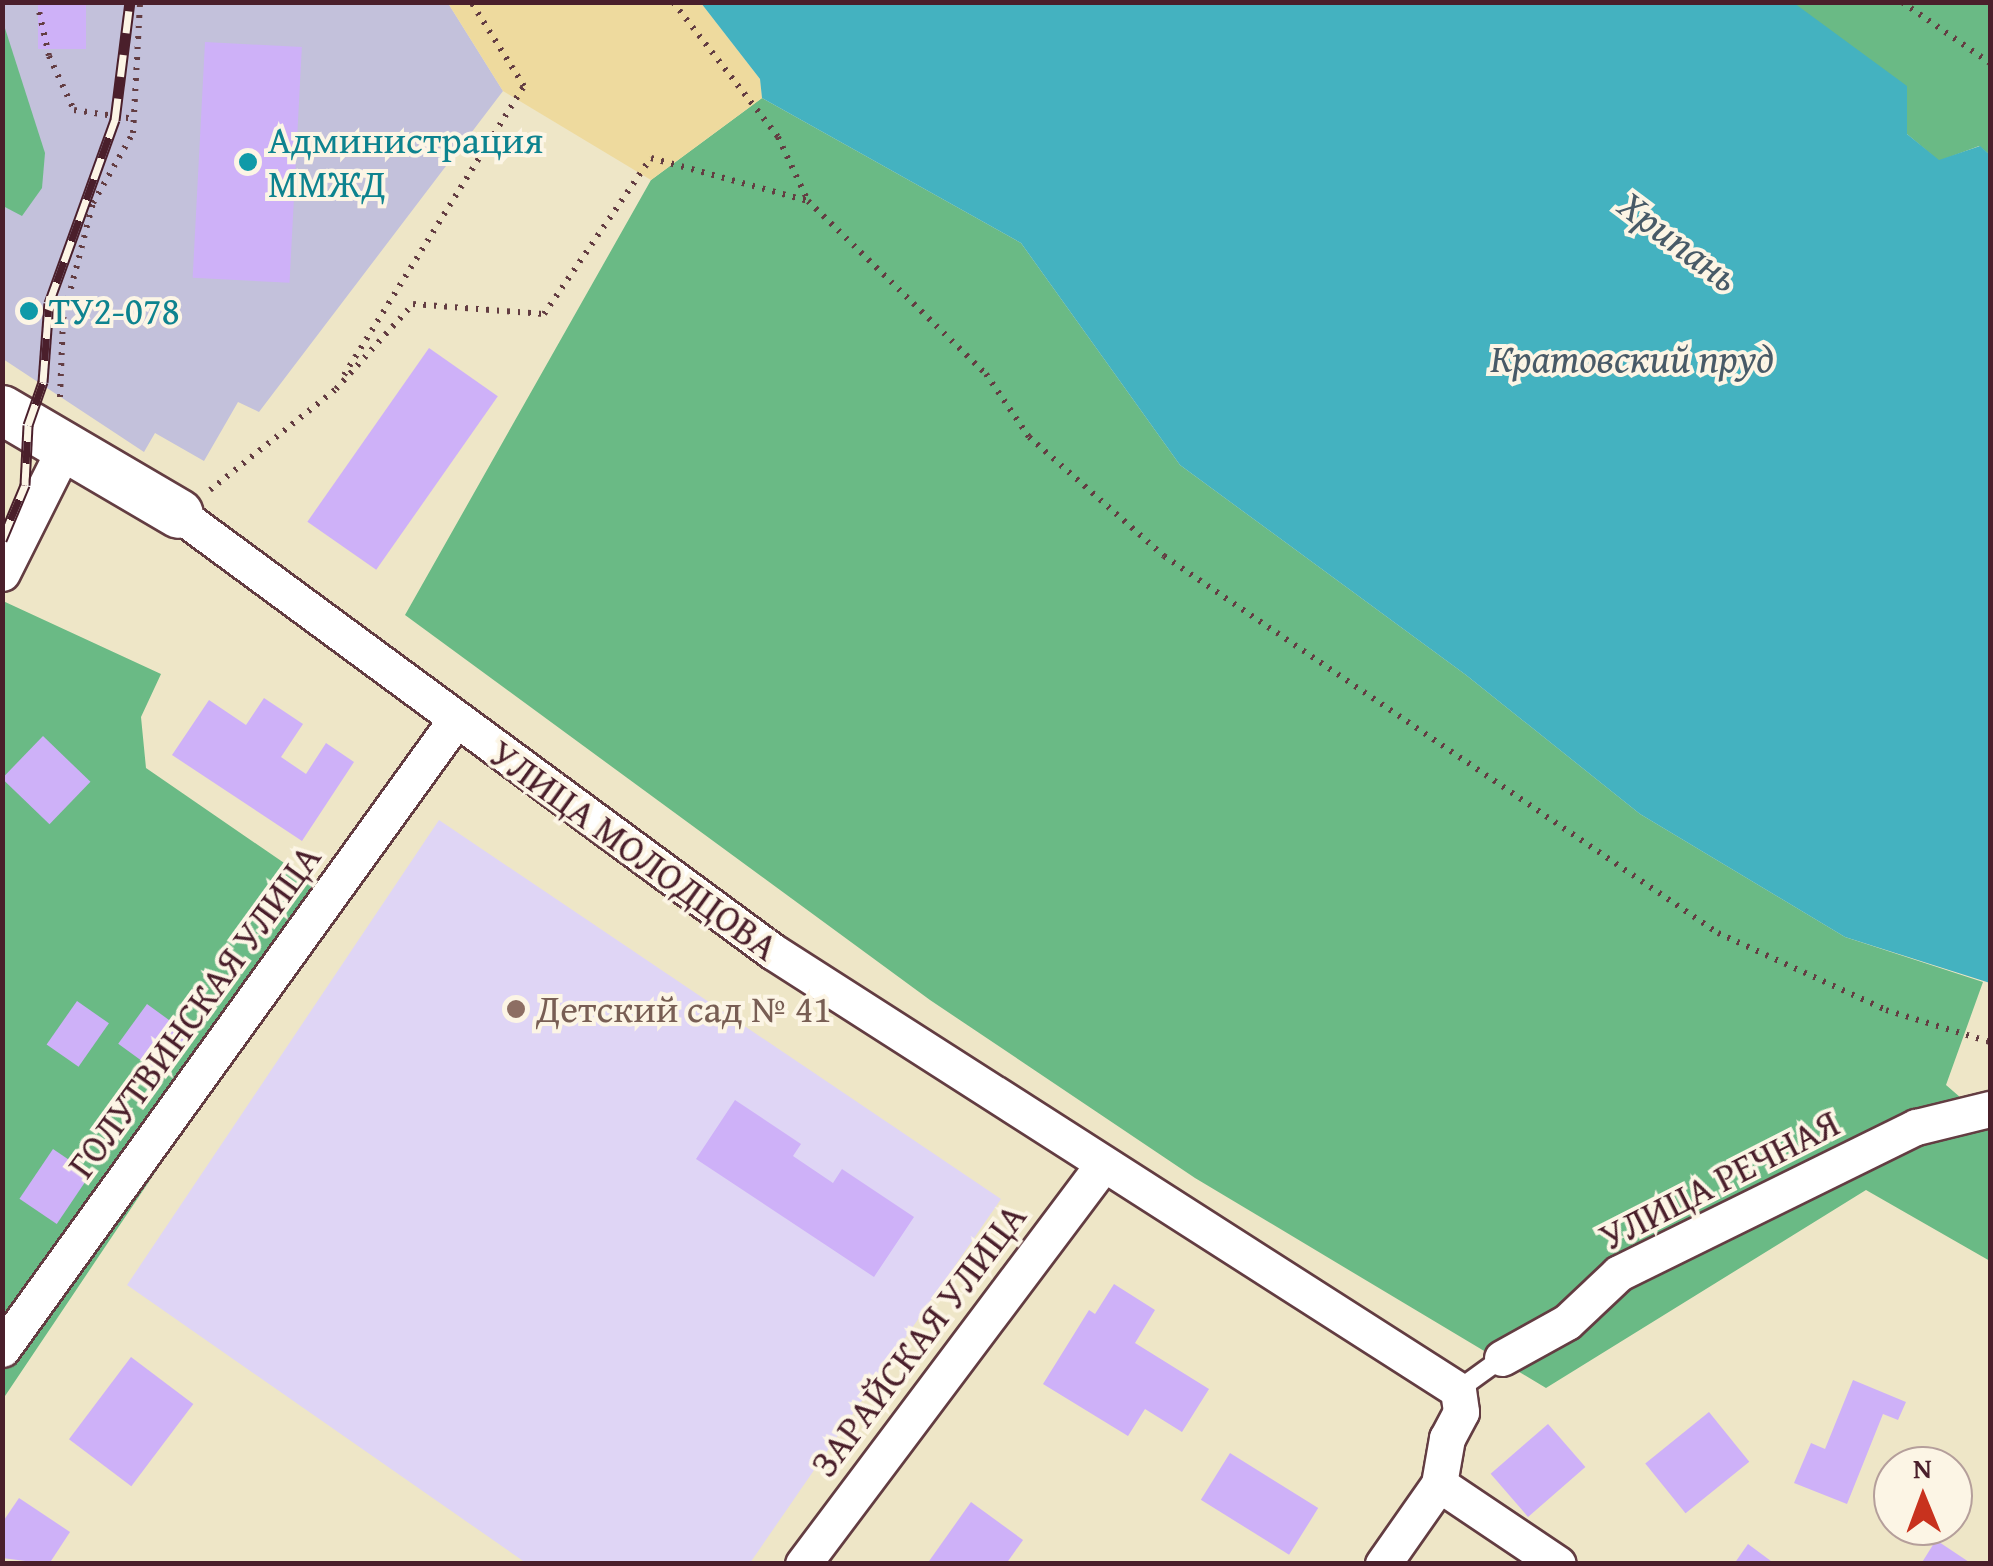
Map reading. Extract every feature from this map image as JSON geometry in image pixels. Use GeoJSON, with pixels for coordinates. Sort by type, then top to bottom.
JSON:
{"type":"FeatureCollection","features":[{"type":"Feature","properties":{"kind":"street","name":"УЛИЦА МОЛОДЦОВА"},"geometry":{"type":"LineString","coordinates":[[2,410],[179,514],[454,722],[772,950],[1101,1167],[1443,1380]]}},
{"type":"Feature","properties":{"kind":"street"},"geometry":{"type":"LineString","coordinates":[[2,573],[55,443]]}},
{"type":"Feature","properties":{"kind":"street","name":"ГОЛУТВИНСКАЯ УЛИЦА"},"geometry":{"type":"LineString","coordinates":[[2,1349],[454,722]]}},
{"type":"Feature","properties":{"kind":"street","name":"УЛИЦА РЕЧНАЯ"},"geometry":{"type":"LineString","coordinates":[[1502,1358],[1567,1322],[1618,1272],[1916,1127],[1990,1109]]}},
{"type":"Feature","properties":{"kind":"street","name":"ЗАРАЙСКАЯ УЛИЦА"},"geometry":{"type":"LineString","coordinates":[[802,1564],[1101,1167]]}},
{"type":"Feature","properties":{"kind":"street"},"geometry":{"type":"LineString","coordinates":[[1383,1564],[1440,1484],[1447,1438],[1461,1412],[1443,1380]]}},
{"type":"Feature","properties":{"kind":"street"},"geometry":{"type":"LineString","coordinates":[[1440,1484],[1558,1564]]}},
{"type":"Feature","properties":{"kind":"lane"},"geometry":{"type":"LineString","coordinates":[[1443,1380],[1502,1358]]}},
{"type":"Feature","properties":{"kind":"path"},"geometry":{"type":"LineString","coordinates":[[55,443],[63,318],[93,202],[134,119],[140,2]]}},
{"type":"Feature","properties":{"kind":"path"},"geometry":{"type":"LineString","coordinates":[[336,389],[524,86],[471,2]]}},
{"type":"Feature","properties":{"kind":"path"},"geometry":{"type":"LineString","coordinates":[[673,2],[778,137],[808,201],[986,374],[1029,437],[1164,556],[1718,933],[1886,1010],[1990,1042]]}},
{"type":"Feature","properties":{"kind":"path"},"geometry":{"type":"LineString","coordinates":[[1902,2],[1990,63]]}},
{"type":"Feature","properties":{"kind":"path"},"geometry":{"type":"LineString","coordinates":[[38,3],[49,56],[74,110],[134,119]]}},
{"type":"Feature","properties":{"kind":"path"},"geometry":{"type":"LineString","coordinates":[[179,514],[336,389],[412,304],[544,314],[651,158],[808,201]]}},
{"type":"Feature","properties":{"kind":"shaded area"},"geometry":{"type":"Polygon","coordinates":[[[3,3],[448,3],[503,91],[259,412],[238,402],[204,461],[155,433],[144,452],[3,359],[3,3]]]}},
{"type":"Feature","properties":{"kind":"shaded area","name":"Детский сад № 41"},"geometry":{"type":"Polygon","coordinates":[[[439,820],[1001,1199],[750,1563],[526,1563],[127,1285],[439,820]]]}},
{"type":"Feature","properties":{"kind":"green space"},"geometry":{"type":"Polygon","coordinates":[[[1794,3],[1990,3],[1990,155],[1979,146],[1939,161],[1907,134],[1794,3]]]}},
{"type":"Feature","properties":{"kind":"green space"},"geometry":{"type":"Polygon","coordinates":[[[3,22],[45,153],[42,188],[22,216],[3,206],[3,22]]]}},
{"type":"Feature","properties":{"kind":"green space"},"geometry":{"type":"Polygon","coordinates":[[[762,98],[1021,243],[1180,465],[1466,675],[1640,814],[1845,937],[1983,982],[1946,1085],[1990,1123],[1990,1261],[1866,1190],[1546,1388],[1195,1178],[930,1000],[405,615],[651,180],[762,98]]]}},
{"type":"Feature","properties":{"kind":"green space"},"geometry":{"type":"Polygon","coordinates":[[[3,601],[161,674],[141,717],[146,768],[338,900],[3,1399],[3,601]]]}},
{"type":"Feature","properties":{"kind":"sand"},"geometry":{"type":"Polygon","coordinates":[[[448,3],[701,3],[760,79],[762,98],[651,180],[503,91],[448,3]]]}},
{"type":"Feature","properties":{"kind":"water","name":"Кратовский пруд"},"geometry":{"type":"Polygon","coordinates":[[[701,3],[1794,3],[1907,86],[1907,134],[1939,160],[1980,146],[1990,155],[1990,983],[1845,937],[1640,814],[1466,675],[1180,465],[1021,243],[762,98],[760,79],[701,3]]]}},
{"type":"Feature","properties":{"kind":"building"},"geometry":{"type":"Polygon","coordinates":[[[38,2],[86,2],[86,49],[38,49],[38,2]]]}},
{"type":"Feature","properties":{"kind":"building","name":"Администрация ММЖД"},"geometry":{"type":"Polygon","coordinates":[[[205,42],[302,47],[290,283],[193,278],[205,42]]]}},
{"type":"Feature","properties":{"kind":"building"},"geometry":{"type":"Polygon","coordinates":[[[429,348],[498,396],[376,570],[307,522],[429,348]]]}},
{"type":"Feature","properties":{"kind":"building"},"geometry":{"type":"Polygon","coordinates":[[[264,698],[303,724],[281,757],[306,774],[326,743],[354,762],[302,841],[172,755],[209,700],[246,725],[264,698]]]}},
{"type":"Feature","properties":{"kind":"building"},"geometry":{"type":"Polygon","coordinates":[[[43,736],[90,782],[49,824],[2,778],[43,736]]]}},
{"type":"Feature","properties":{"kind":"building"},"geometry":{"type":"Polygon","coordinates":[[[77,1001],[109,1023],[79,1067],[47,1044],[77,1001]]]}},
{"type":"Feature","properties":{"kind":"building"},"geometry":{"type":"Polygon","coordinates":[[[147,1004],[191,1036],[162,1075],[118,1044],[147,1004]]]}},
{"type":"Feature","properties":{"kind":"building"},"geometry":{"type":"Polygon","coordinates":[[[735,1100],[801,1144],[793,1156],[833,1183],[842,1169],[914,1217],[874,1277],[696,1159],[735,1100]]]}},
{"type":"Feature","properties":{"kind":"building"},"geometry":{"type":"Polygon","coordinates":[[[53,1149],[90,1174],[57,1224],[19,1199],[53,1149]]]}},
{"type":"Feature","properties":{"kind":"building"},"geometry":{"type":"Polygon","coordinates":[[[1114,1284],[1155,1310],[1135,1343],[1209,1389],[1182,1432],[1145,1409],[1128,1436],[1043,1384],[1089,1310],[1095,1314],[1114,1284]]]}},
{"type":"Feature","properties":{"kind":"building"},"geometry":{"type":"Polygon","coordinates":[[[131,1357],[193,1404],[131,1486],[69,1439],[131,1357]]]}},
{"type":"Feature","properties":{"kind":"building"},"geometry":{"type":"Polygon","coordinates":[[[1853,1380],[1906,1402],[1898,1420],[1883,1414],[1847,1504],[1794,1483],[1811,1443],[1825,1449],[1853,1380]]]}},
{"type":"Feature","properties":{"kind":"building"},"geometry":{"type":"Polygon","coordinates":[[[1709,1412],[1749,1462],[1686,1513],[1645,1464],[1709,1412]]]}},
{"type":"Feature","properties":{"kind":"building"},"geometry":{"type":"Polygon","coordinates":[[[1548,1424],[1585,1467],[1528,1517],[1491,1474],[1548,1424]]]}},
{"type":"Feature","properties":{"kind":"building"},"geometry":{"type":"Polygon","coordinates":[[[1230,1453],[1318,1508],[1289,1555],[1201,1500],[1230,1453]]]}},
{"type":"Feature","properties":{"kind":"building"},"geometry":{"type":"Polygon","coordinates":[[[19,1498],[70,1532],[49,1564],[2,1558],[2,1523],[19,1498]]]}},
{"type":"Feature","properties":{"kind":"building"},"geometry":{"type":"Polygon","coordinates":[[[971,1502],[1023,1540],[1006,1564],[927,1564],[971,1502]]]}},
{"type":"Feature","properties":{"kind":"building"},"geometry":{"type":"Polygon","coordinates":[[[1748,1544],[1775,1564],[1734,1564],[1748,1544]]]}},
{"type":"Feature","properties":{"kind":"building"},"geometry":{"type":"Polygon","coordinates":[[[1932,1546],[1945,1546],[1972,1564],[1921,1564],[1932,1546]]]}},
{"type":"Feature","properties":{"kind":"railway"},"geometry":{"type":"LineString","coordinates":[[2,540],[25,485],[28,425],[43,382],[49,303],[115,120],[130,2]]}},
{"type":"Feature","properties":{"kind":"place","name":"Администрация ММЖД"},"geometry":{"type":"Point","coordinates":[248,162]}},
{"type":"Feature","properties":{"kind":"place","name":"ТУ2-078"},"geometry":{"type":"Point","coordinates":[29,311]}},
{"type":"Feature","properties":{"kind":"place","name":"Детский сад № 41"},"geometry":{"type":"Point","coordinates":[516,1009]}},
{"type":"Feature","properties":{"kind":"water label","name":"Хрипань"},"geometry":{"type":"Point","coordinates":[1679,241]}}]}
